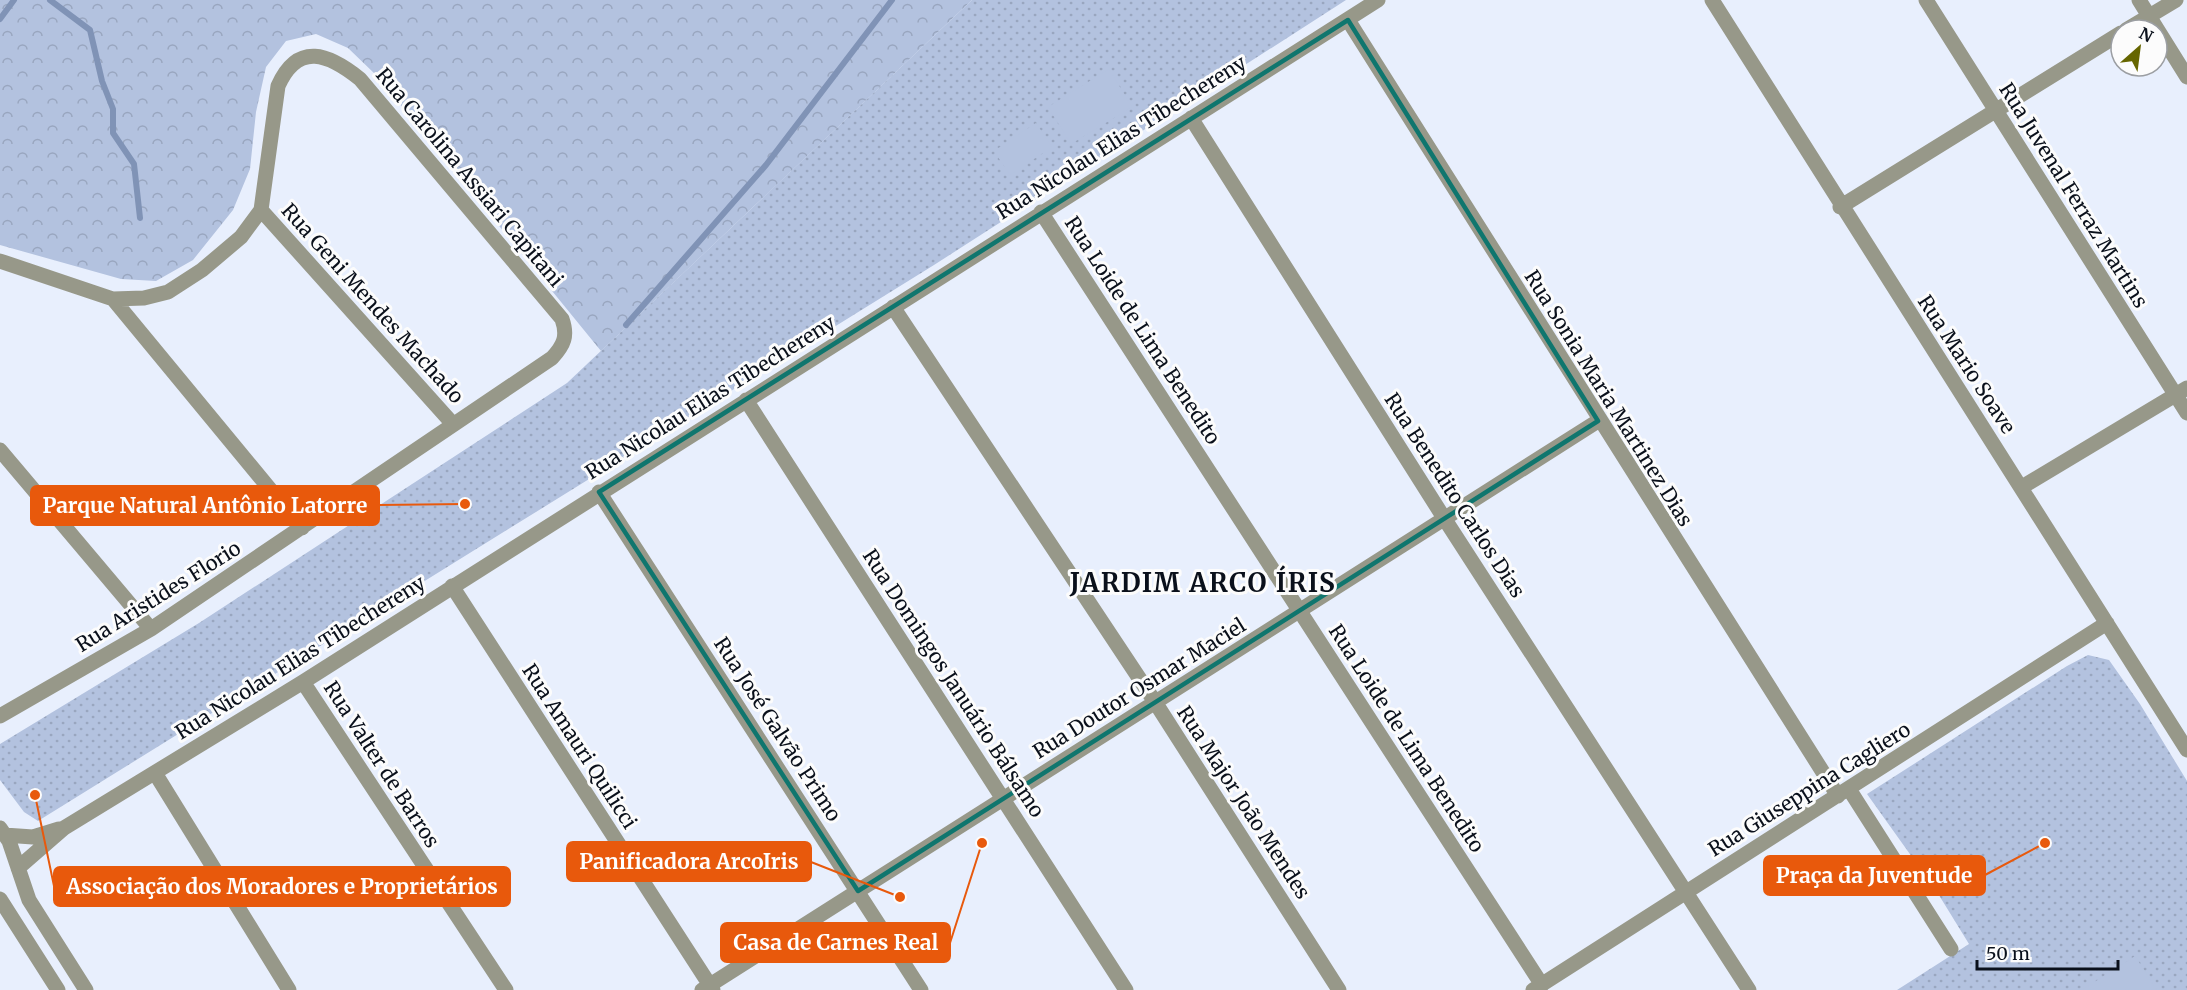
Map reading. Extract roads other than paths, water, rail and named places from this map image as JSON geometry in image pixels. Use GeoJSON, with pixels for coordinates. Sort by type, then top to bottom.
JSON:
{"type":"FeatureCollection","features":[{"type":"Feature","properties":{"kind":"street","name":"Rua Nicolau Elias Tibechereny"},"geometry":{"type":"LineString","coordinates":[[18,868],[64,828],[303,682],[599,492],[1378,0]]}},
{"type":"Feature","properties":{"kind":"street","name":"Rua Mario Soave"},"geometry":{"type":"LineString","coordinates":[[1712,0],[1840,207],[2187,748]]}},
{"type":"Feature","properties":{"kind":"street","name":"Rua Juvenal Ferraz Martins"},"geometry":{"type":"LineString","coordinates":[[1926,0],[1994,110],[2181,391],[2187,413]]}},
{"type":"Feature","properties":{"kind":"street"},"geometry":{"type":"LineString","coordinates":[[2139,0],[2187,77]]}},
{"type":"Feature","properties":{"kind":"street"},"geometry":{"type":"LineString","coordinates":[[2145,18],[2176,0]]}},
{"type":"Feature","properties":{"kind":"street","name":"Rua Sonia Maria Martinez Dias"},"geometry":{"type":"LineString","coordinates":[[1348,20],[1598,421],[1843,793],[1951,949]]}},
{"type":"Feature","properties":{"kind":"street"},"geometry":{"type":"LineString","coordinates":[[1840,207],[2109,40]]}},
{"type":"Feature","properties":{"kind":"street","name":"Rua Carolina Assiari Capitani"},"geometry":{"type":"LineString","coordinates":[[261,210],[278,86],[284,72],[304,57],[328,57],[360,79],[562,319],[566,337]]}},
{"type":"Feature","properties":{"kind":"street","name":"Rua Benedito Carlos Dias"},"geometry":{"type":"LineString","coordinates":[[1191,118],[1444,518],[1749,990]]}},
{"type":"Feature","properties":{"kind":"street"},"geometry":{"type":"LineString","coordinates":[[0,261],[114,299],[144,298],[168,291],[202,270],[241,237],[261,210]]}},
{"type":"Feature","properties":{"kind":"street","name":"Rua Geni Mendes Machado"},"geometry":{"type":"LineString","coordinates":[[261,210],[452,423]]}},
{"type":"Feature","properties":{"kind":"street","name":"Rua Loide de Lima Benedito"},"geometry":{"type":"LineString","coordinates":[[1041,212],[1299,610],[1538,987]]}},
{"type":"Feature","properties":{"kind":"street"},"geometry":{"type":"LineString","coordinates":[[114,299],[302,528]]}},
{"type":"Feature","properties":{"kind":"street","name":"Rua Major João Mendes"},"geometry":{"type":"LineString","coordinates":[[893,307],[1155,702],[1339,990]]}},
{"type":"Feature","properties":{"kind":"street","name":"Rua Aristides Florio"},"geometry":{"type":"LineString","coordinates":[[0,716],[151,629],[302,528],[452,423],[552,358],[566,337]]}},
{"type":"Feature","properties":{"kind":"street"},"geometry":{"type":"LineString","coordinates":[[2022,488],[2181,391]]}},
{"type":"Feature","properties":{"kind":"street","name":"Rua Domingos Januário Bálsamo"},"geometry":{"type":"LineString","coordinates":[[746,400],[1126,990]]}},
{"type":"Feature","properties":{"kind":"street","name":"Rua Doutor Osmar Maciel"},"geometry":{"type":"LineString","coordinates":[[708,988],[1598,421]]}},
{"type":"Feature","properties":{"kind":"street"},"geometry":{"type":"LineString","coordinates":[[0,450],[151,629]]}},
{"type":"Feature","properties":{"kind":"street","name":"Rua José Galvão Primo"},"geometry":{"type":"LineString","coordinates":[[599,492],[921,990]]}},
{"type":"Feature","properties":{"kind":"street","name":"Rua Amauri Quilicci"},"geometry":{"type":"LineString","coordinates":[[452,586],[708,988]]}},
{"type":"Feature","properties":{"kind":"street","name":"Rua Giuseppina Cagliero"},"geometry":{"type":"LineString","coordinates":[[1538,987],[2106,623]]}},
{"type":"Feature","properties":{"kind":"street","name":"Rua Valter de Barros"},"geometry":{"type":"LineString","coordinates":[[303,682],[506,990]]}},
{"type":"Feature","properties":{"kind":"street"},"geometry":{"type":"LineString","coordinates":[[155,773],[289,990]]}},
{"type":"Feature","properties":{"kind":"street","name":"Rua Nicolau Elias Tibechereny"},"geometry":{"type":"LineString","coordinates":[[2,831],[33,837],[64,828]]}},
{"type":"Feature","properties":{"kind":"street"},"geometry":{"type":"LineString","coordinates":[[2,831],[29,900],[86,990]]}},
{"type":"Feature","properties":{"kind":"street"},"geometry":{"type":"LineString","coordinates":[[0,899],[58,990]]}},
{"type":"Feature","properties":{"kind":"waterway"},"geometry":{"type":"LineString","coordinates":[[0,19],[14,0]]}},
{"type":"Feature","properties":{"kind":"waterway"},"geometry":{"type":"LineString","coordinates":[[50,0],[90,30],[102,81],[113,109],[113,133],[134,164],[140,218]]}},
{"type":"Feature","properties":{"kind":"waterway"},"geometry":{"type":"LineString","coordinates":[[626,325],[766,165],[892,0]]}},
{"type":"Feature","properties":{"kind":"place","name":"Parque Natural Antônio Latorre"},"geometry":{"type":"Point","coordinates":[465,504]}},
{"type":"Feature","properties":{"kind":"place","name":"Associação dos Moradores e Proprietários"},"geometry":{"type":"Point","coordinates":[35,795]}},
{"type":"Feature","properties":{"kind":"place","name":"Casa de Carnes Real"},"geometry":{"type":"Point","coordinates":[982,843]}},
{"type":"Feature","properties":{"kind":"place","name":"Praça da Juventude"},"geometry":{"type":"Point","coordinates":[2045,843]}},
{"type":"Feature","properties":{"kind":"place","name":"Panificadora ArcoIris"},"geometry":{"type":"Point","coordinates":[900,897]}},
{"type":"Feature","properties":{"kind":"district","name":"JARDIM ARCO ÍRIS"},"geometry":{"type":"Point","coordinates":[1203,582]}}]}
